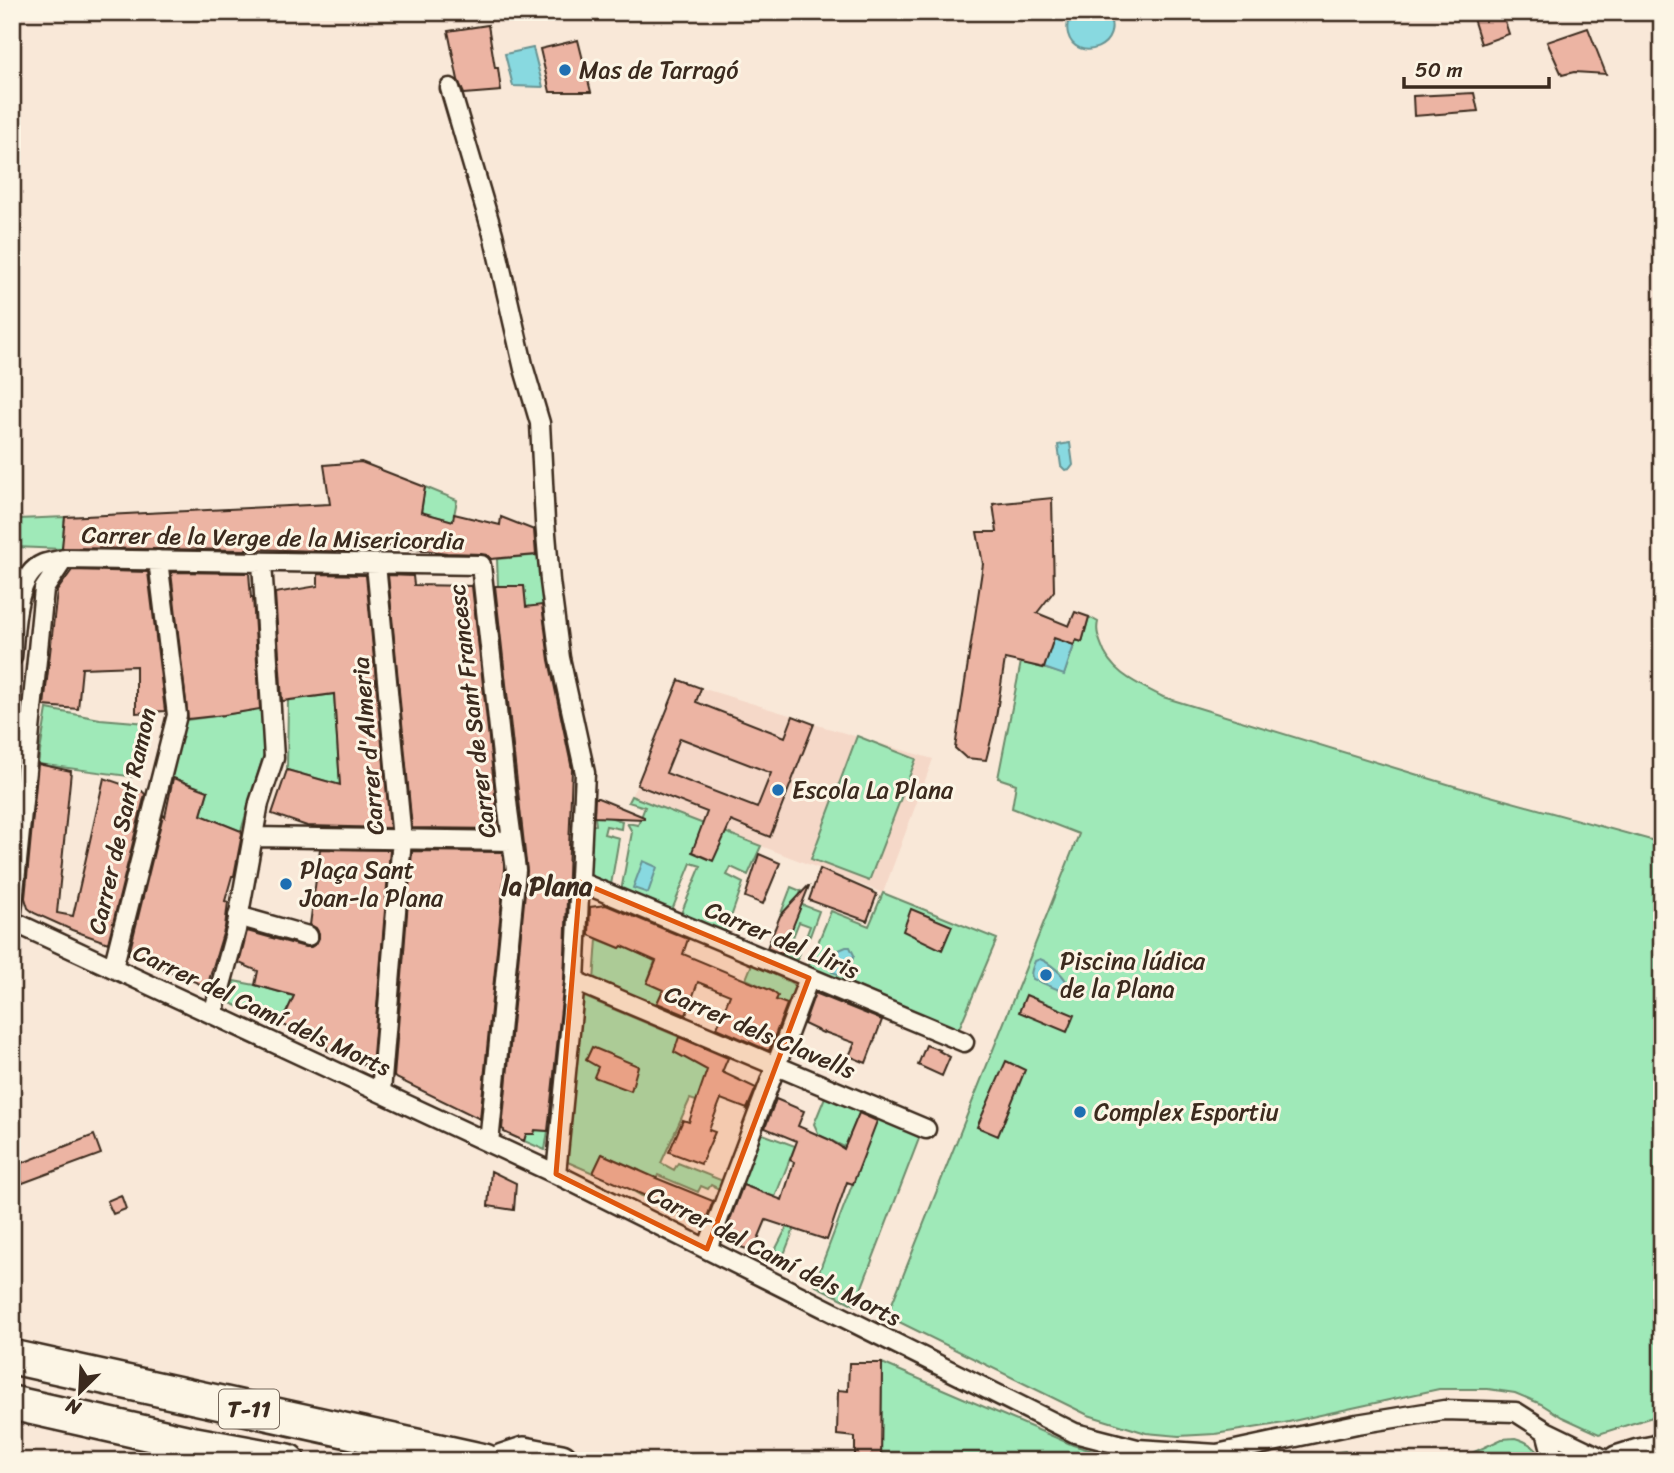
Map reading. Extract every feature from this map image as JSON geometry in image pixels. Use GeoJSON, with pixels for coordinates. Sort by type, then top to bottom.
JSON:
{"type":"FeatureCollection","features":[{"type":"Feature","properties":{"kind":"highway","name":"T-11"},"geometry":{"type":"LineString","coordinates":[[12,1357],[485,1461]]}},
{"type":"Feature","properties":{"kind":"highway","name":"T-11"},"geometry":{"type":"LineString","coordinates":[[12,1403],[195,1444],[288,1461]]}},
{"type":"Feature","properties":{"kind":"highway"},"geometry":{"type":"LineString","coordinates":[[503,1461],[524,1454],[561,1461]]}},
{"type":"Feature","properties":{"kind":"main road"},"geometry":{"type":"LineString","coordinates":[[1618,1461],[1662,1450]]}},
{"type":"Feature","properties":{"kind":"street"},"geometry":{"type":"LineString","coordinates":[[450,88],[493,234],[524,369],[540,423],[551,594],[560,658],[586,773],[575,981],[556,1174]]}},
{"type":"Feature","properties":{"kind":"street"},"geometry":{"type":"LineString","coordinates":[[12,657],[18,604],[26,579],[40,565],[65,559]]}},
{"type":"Feature","properties":{"kind":"street"},"geometry":{"type":"LineString","coordinates":[[12,912],[44,589],[65,559]]}},
{"type":"Feature","properties":{"kind":"street","name":"Carrer de la Verge de la Misericordia"},"geometry":{"type":"LineString","coordinates":[[65,559],[481,565]]}},
{"type":"Feature","properties":{"kind":"street","name":"Carrer de Sant Ramon"},"geometry":{"type":"LineString","coordinates":[[113,968],[177,715],[158,560]]}},
{"type":"Feature","properties":{"kind":"street"},"geometry":{"type":"LineString","coordinates":[[213,1014],[238,916],[259,803],[274,758],[262,562]]}},
{"type":"Feature","properties":{"kind":"street","name":"Carrer d'Almeria"},"geometry":{"type":"LineString","coordinates":[[376,564],[402,839],[381,1092]]}},
{"type":"Feature","properties":{"kind":"street","name":"Carrer de Sant Francesc"},"geometry":{"type":"LineString","coordinates":[[481,565],[516,870],[489,1143]]}},
{"type":"Feature","properties":{"kind":"street"},"geometry":{"type":"LineString","coordinates":[[26,579],[44,589]]}},
{"type":"Feature","properties":{"kind":"street"},"geometry":{"type":"LineString","coordinates":[[253,837],[512,841]]}},
{"type":"Feature","properties":{"kind":"street","name":"Carrer del Lliris"},"geometry":{"type":"LineString","coordinates":[[580,882],[964,1042]]}},
{"type":"Feature","properties":{"kind":"street"},"geometry":{"type":"LineString","coordinates":[[238,916],[308,936]]}},
{"type":"Feature","properties":{"kind":"street","name":"Carrer del Camí dels Morts"},"geometry":{"type":"LineString","coordinates":[[12,921],[556,1174],[1075,1433],[1137,1449],[1217,1454],[1357,1424],[1444,1410],[1516,1412],[1546,1431],[1608,1461]]}},
{"type":"Feature","properties":{"kind":"street"},"geometry":{"type":"LineString","coordinates":[[707,1249],[809,978]]}},
{"type":"Feature","properties":{"kind":"street","name":"Carrer dels Clavells"},"geometry":{"type":"LineString","coordinates":[[575,981],[926,1129]]}},
{"type":"Feature","properties":{"kind":"street"},"geometry":{"type":"LineString","coordinates":[[1546,1431],[1554,1461]]}},
{"type":"Feature","properties":{"kind":"highlighted area"},"geometry":{"type":"Polygon","coordinates":[[[580,882],[809,978],[707,1249],[556,1174],[580,882]]]}},
{"type":"Feature","properties":{"kind":"shaded area","name":"Escola La Plana"},"geometry":{"type":"Polygon","coordinates":[[[679,680],[933,759],[883,893],[631,796],[679,680]]]}},
{"type":"Feature","properties":{"kind":"green space"},"geometry":{"type":"Polygon","coordinates":[[[425,487],[457,500],[453,521],[431,515],[420,519],[425,487]]]}},
{"type":"Feature","properties":{"kind":"green space"},"geometry":{"type":"Polygon","coordinates":[[[65,517],[62,549],[15,547],[18,519],[65,517]]]}},
{"type":"Feature","properties":{"kind":"green space"},"geometry":{"type":"Polygon","coordinates":[[[540,555],[547,605],[526,607],[524,586],[498,586],[497,559],[540,555]]]}},
{"type":"Feature","properties":{"kind":"green space"},"geometry":{"type":"Polygon","coordinates":[[[1089,617],[1098,622],[1099,638],[1111,663],[1126,676],[1163,697],[1454,786],[1662,843],[1662,1414],[1599,1434],[1515,1393],[1488,1389],[1439,1389],[1284,1423],[1215,1434],[1179,1436],[1146,1433],[1088,1415],[887,1316],[1079,834],[1012,808],[1016,784],[998,778],[1021,662],[1064,674],[1076,640],[1082,642],[1089,617]]]}},
{"type":"Feature","properties":{"kind":"green space"},"geometry":{"type":"Polygon","coordinates":[[[334,694],[340,785],[287,770],[288,700],[334,694]]]}},
{"type":"Feature","properties":{"kind":"green space"},"geometry":{"type":"Polygon","coordinates":[[[262,708],[265,750],[241,831],[201,815],[208,791],[171,777],[186,720],[262,708]]]}},
{"type":"Feature","properties":{"kind":"green space"},"geometry":{"type":"Polygon","coordinates":[[[47,709],[100,719],[147,723],[135,777],[38,764],[47,709]]]}},
{"type":"Feature","properties":{"kind":"green space"},"geometry":{"type":"Polygon","coordinates":[[[857,736],[916,759],[869,881],[811,859],[857,736]]]}},
{"type":"Feature","properties":{"kind":"green space"},"geometry":{"type":"Polygon","coordinates":[[[631,796],[761,846],[748,875],[731,867],[727,875],[743,883],[725,934],[680,916],[701,866],[691,863],[672,910],[621,891],[632,832],[627,823],[638,825],[645,807],[628,802],[631,796]]]}},
{"type":"Feature","properties":{"kind":"green space"},"geometry":{"type":"Polygon","coordinates":[[[595,817],[622,821],[621,829],[606,826],[604,834],[619,838],[611,885],[587,877],[588,826],[596,825],[595,817]]]}},
{"type":"Feature","properties":{"kind":"green space"},"geometry":{"type":"Polygon","coordinates":[[[791,887],[801,891],[797,903],[819,911],[810,936],[807,934],[810,926],[799,922],[789,947],[799,951],[797,962],[781,955],[799,910],[790,905],[780,916],[791,887]]]}},
{"type":"Feature","properties":{"kind":"green space"},"geometry":{"type":"Polygon","coordinates":[[[883,893],[997,939],[958,1031],[808,967],[831,911],[869,926],[883,893]]]}},
{"type":"Feature","properties":{"kind":"green space"},"geometry":{"type":"Polygon","coordinates":[[[597,939],[620,948],[622,945],[655,961],[647,983],[663,990],[655,1008],[594,981],[597,939]]]}},
{"type":"Feature","properties":{"kind":"green space"},"geometry":{"type":"Polygon","coordinates":[[[752,964],[792,983],[796,989],[791,1006],[776,1000],[772,991],[746,979],[752,964]]]}},
{"type":"Feature","properties":{"kind":"green space"},"geometry":{"type":"Polygon","coordinates":[[[234,981],[294,996],[281,1024],[230,1003],[234,981]]]}},
{"type":"Feature","properties":{"kind":"green space"},"geometry":{"type":"Polygon","coordinates":[[[580,995],[696,1044],[691,1059],[713,1072],[696,1101],[690,1099],[661,1163],[674,1170],[678,1163],[723,1181],[719,1189],[711,1185],[708,1189],[701,1186],[698,1192],[658,1175],[647,1199],[630,1189],[639,1170],[602,1154],[593,1173],[563,1160],[580,995]]]}},
{"type":"Feature","properties":{"kind":"green space"},"geometry":{"type":"Polygon","coordinates":[[[825,1097],[860,1111],[850,1135],[858,1141],[853,1151],[819,1135],[814,1124],[825,1097]]]}},
{"type":"Feature","properties":{"kind":"green space"},"geometry":{"type":"Polygon","coordinates":[[[878,1117],[920,1136],[855,1305],[814,1285],[878,1117]]]}},
{"type":"Feature","properties":{"kind":"green space"},"geometry":{"type":"Polygon","coordinates":[[[535,1130],[548,1131],[545,1150],[524,1141],[526,1134],[534,1134],[535,1130]]]}},
{"type":"Feature","properties":{"kind":"green space"},"geometry":{"type":"Polygon","coordinates":[[[760,1133],[795,1146],[775,1197],[740,1183],[760,1133]]]}},
{"type":"Feature","properties":{"kind":"green space"},"geometry":{"type":"Polygon","coordinates":[[[787,1227],[794,1229],[779,1267],[769,1262],[787,1227]]]}},
{"type":"Feature","properties":{"kind":"green space"},"geometry":{"type":"Polygon","coordinates":[[[882,1363],[1073,1445],[1140,1461],[881,1461],[882,1363]]]}},
{"type":"Feature","properties":{"kind":"green space"},"geometry":{"type":"Polygon","coordinates":[[[1515,1438],[1532,1446],[1543,1461],[1455,1461],[1502,1439],[1515,1438]]]}},
{"type":"Feature","properties":{"kind":"green space"},"geometry":{"type":"Polygon","coordinates":[[[1345,1451],[1350,1461],[1272,1461],[1345,1451]]]}},
{"type":"Feature","properties":{"kind":"water"},"geometry":{"type":"Polygon","coordinates":[[[1072,12],[1107,12],[1111,24],[1106,42],[1089,50],[1073,43],[1067,28],[1072,12]]]}},
{"type":"Feature","properties":{"kind":"water"},"geometry":{"type":"Polygon","coordinates":[[[533,48],[543,87],[513,86],[505,54],[533,48]]]}},
{"type":"Feature","properties":{"kind":"water"},"geometry":{"type":"Polygon","coordinates":[[[1070,443],[1073,465],[1065,470],[1061,466],[1058,445],[1070,443]]]}},
{"type":"Feature","properties":{"kind":"water"},"geometry":{"type":"Polygon","coordinates":[[[1054,638],[1074,645],[1064,675],[1044,668],[1054,638]]]}},
{"type":"Feature","properties":{"kind":"water"},"geometry":{"type":"Polygon","coordinates":[[[643,861],[657,867],[648,893],[633,888],[643,861]]]}},
{"type":"Feature","properties":{"kind":"water"},"geometry":{"type":"Polygon","coordinates":[[[850,947],[854,955],[846,977],[832,972],[839,950],[850,947]]]}},
{"type":"Feature","properties":{"kind":"water","name":"Piscina lúdica de la Plana"},"geometry":{"type":"Polygon","coordinates":[[[1040,959],[1062,976],[1067,983],[1064,989],[1059,990],[1033,979],[1032,968],[1035,961],[1040,959]]]}},
{"type":"Feature","properties":{"kind":"building"},"geometry":{"type":"Polygon","coordinates":[[[1471,12],[1502,12],[1509,34],[1481,44],[1471,12]]]}},
{"type":"Feature","properties":{"kind":"building"},"geometry":{"type":"Polygon","coordinates":[[[488,25],[501,91],[464,94],[458,80],[448,31],[488,25]]]}},
{"type":"Feature","properties":{"kind":"building"},"geometry":{"type":"Polygon","coordinates":[[[1588,28],[1606,74],[1574,72],[1562,75],[1547,42],[1588,28]]]}},
{"type":"Feature","properties":{"kind":"building","name":"Mas de Tarragó"},"geometry":{"type":"Polygon","coordinates":[[[578,40],[591,92],[550,92],[540,49],[578,40]]]}},
{"type":"Feature","properties":{"kind":"building"},"geometry":{"type":"Polygon","coordinates":[[[1474,93],[1478,111],[1414,116],[1413,96],[1474,93]]]}},
{"type":"Feature","properties":{"kind":"building"},"geometry":{"type":"Polygon","coordinates":[[[361,462],[425,487],[421,512],[453,521],[454,514],[500,525],[501,517],[534,530],[536,555],[491,559],[481,554],[447,553],[359,542],[360,552],[62,548],[65,517],[330,504],[324,465],[361,462]]]}},
{"type":"Feature","properties":{"kind":"building"},"geometry":{"type":"Polygon","coordinates":[[[1052,498],[1054,591],[1037,613],[1069,626],[1075,612],[1089,617],[1082,642],[1076,640],[1074,645],[1054,638],[1044,668],[1005,659],[995,724],[986,760],[966,758],[955,748],[983,564],[977,532],[997,532],[993,504],[1052,498]]]}},
{"type":"Feature","properties":{"kind":"building"},"geometry":{"type":"Polygon","coordinates":[[[72,570],[148,572],[165,711],[136,713],[136,666],[82,668],[78,709],[44,706],[57,591],[72,570]]]}},
{"type":"Feature","properties":{"kind":"building"},"geometry":{"type":"Polygon","coordinates":[[[171,572],[249,573],[260,709],[188,719],[171,572]]]}},
{"type":"Feature","properties":{"kind":"building"},"geometry":{"type":"Polygon","coordinates":[[[318,574],[366,575],[390,828],[307,826],[272,814],[287,770],[340,785],[334,694],[282,701],[275,593],[318,586],[318,574]]]}},
{"type":"Feature","properties":{"kind":"building"},"geometry":{"type":"Polygon","coordinates":[[[388,575],[413,576],[414,585],[472,586],[499,829],[412,828],[388,575]]]}},
{"type":"Feature","properties":{"kind":"building"},"geometry":{"type":"Polygon","coordinates":[[[495,586],[524,586],[526,607],[542,605],[549,660],[572,769],[564,980],[548,1131],[535,1130],[534,1134],[526,1134],[524,1141],[502,1129],[527,871],[495,586]]]}},
{"type":"Feature","properties":{"kind":"building"},"geometry":{"type":"Polygon","coordinates":[[[679,680],[701,688],[696,702],[785,737],[793,716],[814,724],[770,837],[731,821],[713,861],[692,852],[707,812],[637,785],[679,680]],[[680,738],[666,773],[757,808],[771,773],[680,738]]]}},
{"type":"Feature","properties":{"kind":"building"},"geometry":{"type":"Polygon","coordinates":[[[38,764],[71,771],[57,913],[73,916],[104,778],[145,794],[108,943],[72,930],[28,908],[25,898],[38,764]]]}},
{"type":"Feature","properties":{"kind":"building"},"geometry":{"type":"Polygon","coordinates":[[[173,778],[208,791],[201,815],[241,831],[242,834],[234,876],[225,901],[228,902],[225,927],[207,987],[129,954],[173,778]]]}},
{"type":"Feature","properties":{"kind":"building"},"geometry":{"type":"Polygon","coordinates":[[[595,798],[644,817],[644,819],[594,817],[595,798]]]}},
{"type":"Feature","properties":{"kind":"building"},"geometry":{"type":"Polygon","coordinates":[[[320,849],[390,850],[372,1067],[327,1050],[327,1044],[281,1024],[294,996],[255,985],[258,971],[239,963],[247,931],[305,947],[316,944],[319,933],[310,925],[320,849]]]}},
{"type":"Feature","properties":{"kind":"building"},"geometry":{"type":"Polygon","coordinates":[[[412,851],[502,852],[505,870],[480,1119],[394,1077],[412,851]]]}},
{"type":"Feature","properties":{"kind":"building"},"geometry":{"type":"Polygon","coordinates":[[[759,854],[780,863],[763,904],[745,897],[759,854]]]}},
{"type":"Feature","properties":{"kind":"building"},"geometry":{"type":"Polygon","coordinates":[[[820,869],[877,894],[867,921],[809,900],[820,869]]]}},
{"type":"Feature","properties":{"kind":"building"},"geometry":{"type":"Polygon","coordinates":[[[808,886],[782,954],[767,948],[780,916],[808,886]]]}},
{"type":"Feature","properties":{"kind":"building"},"geometry":{"type":"Polygon","coordinates":[[[606,905],[688,939],[683,954],[772,991],[778,996],[776,1000],[787,1004],[769,1051],[717,1028],[730,995],[698,982],[686,1015],[657,1003],[663,990],[647,983],[656,961],[589,935],[590,907],[606,905]]]}},
{"type":"Feature","properties":{"kind":"building"},"geometry":{"type":"Polygon","coordinates":[[[911,909],[952,926],[942,950],[903,931],[911,909]]]}},
{"type":"Feature","properties":{"kind":"building"},"geometry":{"type":"Polygon","coordinates":[[[815,993],[882,1020],[866,1063],[849,1056],[855,1043],[804,1024],[815,993]]]}},
{"type":"Feature","properties":{"kind":"building"},"geometry":{"type":"Polygon","coordinates":[[[1026,995],[1074,1015],[1067,1032],[1019,1012],[1026,995]]]}},
{"type":"Feature","properties":{"kind":"building"},"geometry":{"type":"Polygon","coordinates":[[[679,1037],[728,1058],[722,1072],[756,1088],[747,1109],[721,1099],[709,1130],[715,1132],[701,1164],[669,1152],[683,1120],[689,1122],[707,1070],[674,1052],[679,1037]]]}},
{"type":"Feature","properties":{"kind":"building"},"geometry":{"type":"Polygon","coordinates":[[[926,1045],[950,1057],[942,1076],[918,1065],[926,1045]]]}},
{"type":"Feature","properties":{"kind":"building"},"geometry":{"type":"Polygon","coordinates":[[[592,1047],[638,1066],[631,1091],[594,1077],[598,1067],[586,1060],[592,1047]]]}},
{"type":"Feature","properties":{"kind":"building"},"geometry":{"type":"Polygon","coordinates":[[[1006,1061],[1025,1070],[998,1136],[977,1127],[1006,1061]]]}},
{"type":"Feature","properties":{"kind":"building"},"geometry":{"type":"Polygon","coordinates":[[[776,1099],[804,1111],[798,1126],[844,1149],[859,1113],[877,1121],[853,1184],[847,1182],[827,1240],[766,1220],[753,1251],[728,1243],[724,1236],[743,1185],[782,1200],[794,1162],[790,1160],[797,1141],[765,1128],[776,1099]]]}},
{"type":"Feature","properties":{"kind":"building"},"geometry":{"type":"Polygon","coordinates":[[[94,1135],[101,1154],[12,1187],[12,1167],[94,1135]]]}},
{"type":"Feature","properties":{"kind":"building"},"geometry":{"type":"Polygon","coordinates":[[[602,1154],[713,1201],[704,1225],[593,1173],[602,1154]]]}},
{"type":"Feature","properties":{"kind":"building"},"geometry":{"type":"Polygon","coordinates":[[[491,1171],[516,1183],[514,1210],[488,1206],[491,1171]]]}},
{"type":"Feature","properties":{"kind":"building"},"geometry":{"type":"Polygon","coordinates":[[[121,1195],[126,1209],[113,1214],[107,1201],[121,1195]]]}},
{"type":"Feature","properties":{"kind":"building"},"geometry":{"type":"Polygon","coordinates":[[[849,1363],[882,1363],[881,1461],[855,1461],[855,1437],[837,1435],[838,1390],[848,1391],[849,1363]]]}},
{"type":"Feature","properties":{"kind":"place","name":"Mas de Tarragó"},"geometry":{"type":"Point","coordinates":[565,70]}},
{"type":"Feature","properties":{"kind":"place","name":"Escola La Plana"},"geometry":{"type":"Point","coordinates":[778,790]}},
{"type":"Feature","properties":{"kind":"place","name":"Plaça Sant Joan-la Plana"},"geometry":{"type":"Point","coordinates":[286,884]}},
{"type":"Feature","properties":{"kind":"place","name":"Piscina lúdica de la Plana"},"geometry":{"type":"Point","coordinates":[1046,975]}},
{"type":"Feature","properties":{"kind":"place","name":"Complex Esportiu"},"geometry":{"type":"Point","coordinates":[1080,1112]}},
{"type":"Feature","properties":{"kind":"district","name":"la Plana"},"geometry":{"type":"Point","coordinates":[547,886]}}]}
